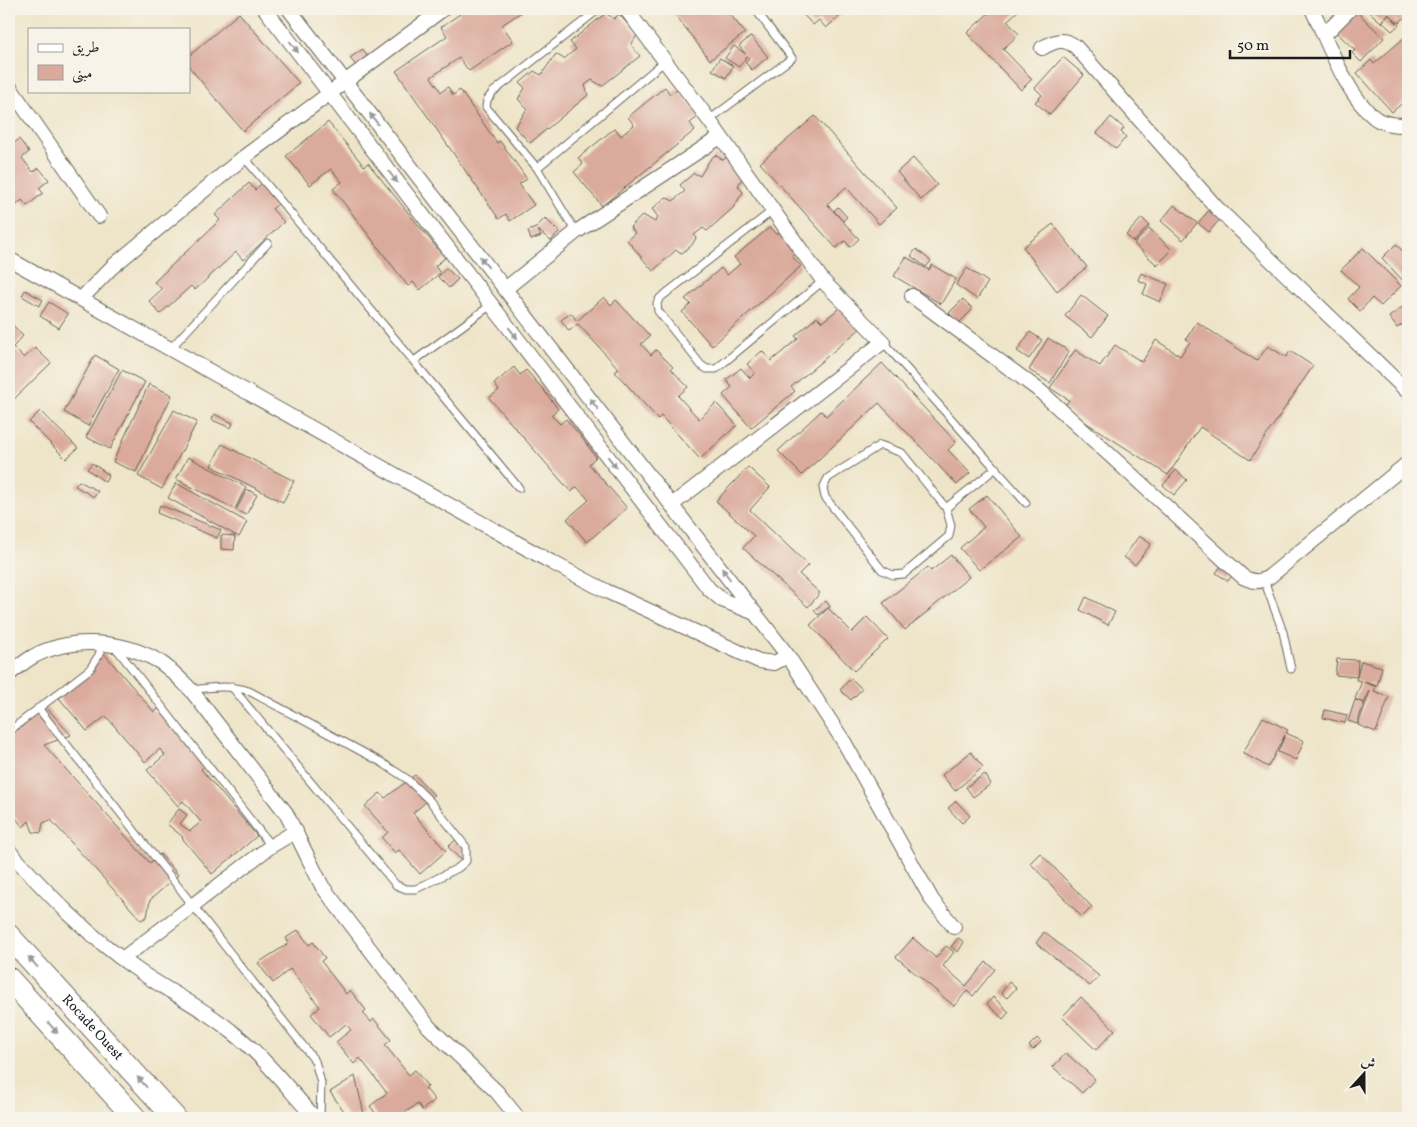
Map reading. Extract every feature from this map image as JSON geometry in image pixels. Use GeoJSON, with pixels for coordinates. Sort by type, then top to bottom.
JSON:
{"type":"FeatureCollection","features":[{"type":"Feature","properties":{"kind":"highway","name":"Rocade Ouest"},"geometry":{"type":"LineString","coordinates":[[9,936],[175,1118]]}},
{"type":"Feature","properties":{"kind":"highway"},"geometry":{"type":"LineString","coordinates":[[9,979],[135,1118]]}},
{"type":"Feature","properties":{"kind":"street"},"geometry":{"type":"LineString","coordinates":[[265,9],[709,589],[722,600],[755,613]]}},
{"type":"Feature","properties":{"kind":"street"},"geometry":{"type":"LineString","coordinates":[[290,9],[504,289],[673,504],[788,656],[844,742],[932,900],[954,927]]}},
{"type":"Feature","properties":{"kind":"street"},"geometry":{"type":"LineString","coordinates":[[81,299],[112,267],[244,157],[443,9]]}},
{"type":"Feature","properties":{"kind":"street"},"geometry":{"type":"LineString","coordinates":[[626,9],[823,281],[883,342],[673,504]]}},
{"type":"Feature","properties":{"kind":"street"},"geometry":{"type":"LineString","coordinates":[[1312,9],[1341,71],[1362,104],[1376,118],[1388,124],[1408,125]]}},
{"type":"Feature","properties":{"kind":"street"},"geometry":{"type":"LineString","coordinates":[[1324,34],[1350,9]]}},
{"type":"Feature","properties":{"kind":"street"},"geometry":{"type":"LineString","coordinates":[[1042,48],[1057,40],[1070,42],[1076,47],[1216,207],[1408,392]]}},
{"type":"Feature","properties":{"kind":"street"},"geometry":{"type":"LineString","coordinates":[[9,86],[99,216]]}},
{"type":"Feature","properties":{"kind":"street"},"geometry":{"type":"LineString","coordinates":[[504,289],[576,232],[720,138]]}},
{"type":"Feature","properties":{"kind":"street"},"geometry":{"type":"LineString","coordinates":[[9,259],[606,591],[759,660],[774,663],[788,656]]}},
{"type":"Feature","properties":{"kind":"street"},"geometry":{"type":"LineString","coordinates":[[912,296],[1040,391],[1243,577],[1250,581],[1264,580],[1408,463]]}},
{"type":"Feature","properties":{"kind":"street"},"geometry":{"type":"LineString","coordinates":[[9,674],[34,656],[49,650],[81,643],[108,644],[145,654],[160,662],[191,690],[286,813],[322,886],[429,1027],[497,1092],[518,1118]]}},
{"type":"Feature","properties":{"kind":"street"},"geometry":{"type":"LineString","coordinates":[[122,959],[271,846],[296,831]]}},
{"type":"Feature","properties":{"kind":"street"},"geometry":{"type":"LineString","coordinates":[[9,851],[59,905],[122,959],[232,1031],[255,1052],[315,1118]]}},
{"type":"Feature","properties":{"kind":"lane"},"geometry":{"type":"LineString","coordinates":[[576,232],[537,168],[486,107],[487,100],[493,92],[598,9]]}},
{"type":"Feature","properties":{"kind":"lane"},"geometry":{"type":"LineString","coordinates":[[708,120],[792,58],[755,9]]}},
{"type":"Feature","properties":{"kind":"lane"},"geometry":{"type":"LineString","coordinates":[[537,168],[665,61]]}},
{"type":"Feature","properties":{"kind":"lane"},"geometry":{"type":"LineString","coordinates":[[244,157],[519,488]]}},
{"type":"Feature","properties":{"kind":"lane"},"geometry":{"type":"LineString","coordinates":[[772,211],[660,298],[657,303],[658,311],[701,365],[707,369],[716,369],[823,281]]}},
{"type":"Feature","properties":{"kind":"lane"},"geometry":{"type":"LineString","coordinates":[[170,349],[268,243]]}},
{"type":"Feature","properties":{"kind":"lane"},"geometry":{"type":"LineString","coordinates":[[414,361],[491,305]]}},
{"type":"Feature","properties":{"kind":"lane"},"geometry":{"type":"LineString","coordinates":[[883,342],[1026,504]]}},
{"type":"Feature","properties":{"kind":"lane"},"geometry":{"type":"LineString","coordinates":[[880,445],[902,453],[946,508],[951,524],[949,536],[904,574],[893,575],[882,570],[825,497],[823,488],[828,478],[880,445]]}},
{"type":"Feature","properties":{"kind":"lane"},"geometry":{"type":"LineString","coordinates":[[946,508],[996,468]]}},
{"type":"Feature","properties":{"kind":"lane"},"geometry":{"type":"LineString","coordinates":[[1264,580],[1283,632],[1291,669]]}},
{"type":"Feature","properties":{"kind":"lane"},"geometry":{"type":"LineString","coordinates":[[9,731],[90,669],[108,644],[271,846]]}},
{"type":"Feature","properties":{"kind":"lane"},"geometry":{"type":"LineString","coordinates":[[191,690],[231,686],[258,695],[381,762],[407,779],[430,801],[463,842],[467,852],[466,862],[458,868],[416,888],[406,890],[396,885],[231,686]]}},
{"type":"Feature","properties":{"kind":"lane"},"geometry":{"type":"LineString","coordinates":[[38,708],[315,1061],[321,1083],[320,1118]]}},
{"type":"Feature","properties":{"kind":"building"},"geometry":{"type":"Polygon","coordinates":[[[463,9],[526,9],[502,25],[513,41],[469,71],[459,58],[431,77],[441,92],[448,87],[453,95],[460,90],[497,143],[500,141],[527,179],[519,184],[534,205],[510,221],[506,214],[499,219],[396,71],[447,36],[441,27],[460,14],[458,12],[463,9]]]}},
{"type":"Feature","properties":{"kind":"building"},"geometry":{"type":"Polygon","coordinates":[[[671,9],[726,9],[745,33],[710,60],[671,9]]]}},
{"type":"Feature","properties":{"kind":"building"},"geometry":{"type":"Polygon","coordinates":[[[798,9],[848,9],[826,28],[819,20],[813,25],[798,9]]]}},
{"type":"Feature","properties":{"kind":"building"},"geometry":{"type":"Polygon","coordinates":[[[993,9],[1020,9],[1007,21],[1019,34],[1003,49],[1032,79],[1021,90],[967,33],[993,9]]]}},
{"type":"Feature","properties":{"kind":"building"},"geometry":{"type":"Polygon","coordinates":[[[1366,9],[1403,9],[1408,13],[1399,23],[1388,14],[1381,22],[1366,9]]]}},
{"type":"Feature","properties":{"kind":"building"},"geometry":{"type":"Polygon","coordinates":[[[1356,11],[1384,38],[1361,62],[1352,53],[1355,50],[1336,32],[1356,11]]]}},
{"type":"Feature","properties":{"kind":"building"},"geometry":{"type":"Polygon","coordinates":[[[239,13],[299,83],[243,131],[190,68],[190,55],[239,13]]]}},
{"type":"Feature","properties":{"kind":"building"},"geometry":{"type":"Polygon","coordinates":[[[606,13],[614,19],[619,14],[637,35],[631,45],[640,56],[602,86],[592,80],[585,85],[588,95],[530,143],[515,127],[527,109],[518,99],[525,88],[520,83],[534,71],[541,75],[556,54],[564,59],[576,49],[570,42],[606,13]]]}},
{"type":"Feature","properties":{"kind":"building"},"geometry":{"type":"Polygon","coordinates":[[[1389,15],[1399,25],[1392,31],[1382,22],[1389,15]]]}},
{"type":"Feature","properties":{"kind":"building"},"geometry":{"type":"Polygon","coordinates":[[[751,36],[768,57],[752,70],[745,62],[749,58],[747,56],[739,67],[725,58],[734,46],[746,54],[739,46],[751,36]]]}},
{"type":"Feature","properties":{"kind":"building"},"geometry":{"type":"Polygon","coordinates":[[[1405,37],[1408,42],[1408,98],[1392,112],[1357,73],[1371,60],[1374,64],[1405,37]]]}},
{"type":"Feature","properties":{"kind":"building"},"geometry":{"type":"Polygon","coordinates":[[[363,49],[369,59],[357,67],[350,58],[363,49]]]}},
{"type":"Feature","properties":{"kind":"building"},"geometry":{"type":"Polygon","coordinates":[[[1063,57],[1084,75],[1050,115],[1035,102],[1042,95],[1035,88],[1063,57]]]}},
{"type":"Feature","properties":{"kind":"building"},"geometry":{"type":"Polygon","coordinates":[[[720,58],[733,66],[726,78],[712,70],[720,58]]]}},
{"type":"Feature","properties":{"kind":"building"},"geometry":{"type":"Polygon","coordinates":[[[665,87],[670,94],[677,89],[699,116],[690,123],[695,130],[602,206],[574,172],[583,164],[578,158],[615,128],[621,136],[634,125],[628,117],[665,87]]]}},
{"type":"Feature","properties":{"kind":"building"},"geometry":{"type":"Polygon","coordinates":[[[815,116],[897,208],[879,224],[846,187],[827,204],[859,239],[850,247],[845,241],[836,248],[760,163],[815,116]]]}},
{"type":"Feature","properties":{"kind":"building"},"geometry":{"type":"Polygon","coordinates":[[[1111,117],[1124,128],[1121,132],[1126,137],[1116,149],[1097,133],[1111,117]]]}},
{"type":"Feature","properties":{"kind":"building"},"geometry":{"type":"Polygon","coordinates":[[[328,122],[364,166],[368,163],[445,258],[435,266],[440,273],[420,290],[413,282],[408,286],[333,189],[342,182],[331,169],[310,185],[286,156],[328,122]]]}},
{"type":"Feature","properties":{"kind":"building"},"geometry":{"type":"Polygon","coordinates":[[[19,139],[29,152],[22,158],[33,172],[39,168],[49,180],[39,188],[43,193],[27,206],[22,200],[14,207],[9,201],[9,194],[13,191],[9,186],[9,148],[19,139]]]}},
{"type":"Feature","properties":{"kind":"building"},"geometry":{"type":"Polygon","coordinates":[[[715,155],[723,160],[728,156],[744,174],[738,186],[743,192],[733,208],[707,231],[703,228],[694,235],[696,238],[692,245],[682,253],[676,250],[653,271],[627,240],[635,233],[630,227],[643,215],[655,222],[658,217],[652,209],[666,197],[673,201],[685,191],[680,185],[694,173],[700,176],[715,155]]]}},
{"type":"Feature","properties":{"kind":"building"},"geometry":{"type":"Polygon","coordinates":[[[913,158],[937,185],[921,200],[897,172],[913,158]]]}},
{"type":"Feature","properties":{"kind":"building"},"geometry":{"type":"Polygon","coordinates":[[[249,183],[255,190],[262,183],[280,202],[272,209],[284,222],[243,260],[236,252],[195,290],[191,286],[160,314],[149,301],[162,289],[154,282],[220,220],[215,215],[249,183]]]}},
{"type":"Feature","properties":{"kind":"building"},"geometry":{"type":"Polygon","coordinates":[[[1174,205],[1197,223],[1183,240],[1161,221],[1174,205]]]}},
{"type":"Feature","properties":{"kind":"building"},"geometry":{"type":"Polygon","coordinates":[[[838,207],[847,217],[843,221],[834,211],[838,207]]]}},
{"type":"Feature","properties":{"kind":"building"},"geometry":{"type":"Polygon","coordinates":[[[1210,209],[1221,218],[1209,232],[1198,223],[1210,209]]]}},
{"type":"Feature","properties":{"kind":"building"},"geometry":{"type":"Polygon","coordinates":[[[545,218],[559,232],[551,241],[538,230],[541,236],[531,240],[528,231],[536,228],[545,218]]]}},
{"type":"Feature","properties":{"kind":"building"},"geometry":{"type":"Polygon","coordinates":[[[1142,218],[1149,225],[1134,242],[1126,235],[1142,218]]]}},
{"type":"Feature","properties":{"kind":"building"},"geometry":{"type":"Polygon","coordinates":[[[1053,224],[1087,267],[1057,291],[1023,247],[1053,224]]]}},
{"type":"Feature","properties":{"kind":"building"},"geometry":{"type":"Polygon","coordinates":[[[770,227],[777,234],[783,228],[801,248],[792,256],[801,266],[712,346],[682,312],[691,304],[685,299],[721,268],[727,275],[740,264],[734,257],[770,227]]]}},
{"type":"Feature","properties":{"kind":"building"},"geometry":{"type":"Polygon","coordinates":[[[1149,228],[1172,250],[1157,265],[1134,244],[1149,228]]]}},
{"type":"Feature","properties":{"kind":"building"},"geometry":{"type":"Polygon","coordinates":[[[1396,244],[1408,257],[1406,284],[1382,258],[1396,244]]]}},
{"type":"Feature","properties":{"kind":"building"},"geometry":{"type":"Polygon","coordinates":[[[1363,248],[1401,286],[1381,306],[1372,298],[1360,311],[1348,299],[1359,287],[1341,270],[1363,248]]]}},
{"type":"Feature","properties":{"kind":"building"},"geometry":{"type":"Polygon","coordinates":[[[916,249],[931,261],[926,267],[911,256],[916,249]]]}},
{"type":"Feature","properties":{"kind":"building"},"geometry":{"type":"Polygon","coordinates":[[[906,257],[929,270],[932,265],[956,279],[941,304],[894,276],[906,257]]]}},
{"type":"Feature","properties":{"kind":"building"},"geometry":{"type":"Polygon","coordinates":[[[446,268],[458,279],[449,288],[438,277],[446,268]]]}},
{"type":"Feature","properties":{"kind":"building"},"geometry":{"type":"Polygon","coordinates":[[[967,268],[988,282],[977,299],[956,285],[967,268]]]}},
{"type":"Feature","properties":{"kind":"building"},"geometry":{"type":"Polygon","coordinates":[[[1141,273],[1168,284],[1160,302],[1143,294],[1147,284],[1138,280],[1141,273]]]}},
{"type":"Feature","properties":{"kind":"building"},"geometry":{"type":"Polygon","coordinates":[[[25,290],[43,300],[39,306],[22,296],[25,290]]]}},
{"type":"Feature","properties":{"kind":"building"},"geometry":{"type":"Polygon","coordinates":[[[1081,295],[1108,316],[1092,337],[1065,316],[1081,295]]]}},
{"type":"Feature","properties":{"kind":"building"},"geometry":{"type":"Polygon","coordinates":[[[604,297],[611,305],[616,300],[650,336],[641,344],[651,355],[656,350],[673,367],[671,369],[688,387],[678,396],[699,419],[716,403],[737,425],[700,459],[661,416],[658,419],[615,372],[619,369],[578,324],[569,331],[561,320],[571,313],[577,321],[604,297]]]}},
{"type":"Feature","properties":{"kind":"building"},"geometry":{"type":"Polygon","coordinates":[[[963,299],[973,309],[959,323],[949,313],[963,299]]]}},
{"type":"Feature","properties":{"kind":"building"},"geometry":{"type":"Polygon","coordinates":[[[49,302],[68,314],[59,328],[40,316],[49,302]]]}},
{"type":"Feature","properties":{"kind":"building"},"geometry":{"type":"Polygon","coordinates":[[[1408,303],[1408,330],[1403,324],[1397,328],[1389,317],[1408,303]]]}},
{"type":"Feature","properties":{"kind":"building"},"geometry":{"type":"Polygon","coordinates":[[[842,306],[861,328],[791,387],[795,391],[751,428],[723,395],[732,387],[726,380],[741,368],[750,378],[755,373],[747,364],[762,351],[771,361],[798,339],[795,336],[817,317],[822,322],[842,306]]]}},
{"type":"Feature","properties":{"kind":"building"},"geometry":{"type":"Polygon","coordinates":[[[9,321],[23,336],[13,347],[24,358],[35,348],[51,363],[11,402],[9,399],[9,321]]]}},
{"type":"Feature","properties":{"kind":"building"},"geometry":{"type":"Polygon","coordinates":[[[1197,322],[1257,361],[1268,346],[1286,357],[1290,351],[1313,366],[1250,460],[1200,427],[1168,475],[1063,408],[1069,400],[1050,388],[1075,350],[1100,366],[1115,345],[1142,362],[1156,340],[1180,356],[1190,342],[1186,339],[1197,322]]]}},
{"type":"Feature","properties":{"kind":"building"},"geometry":{"type":"Polygon","coordinates":[[[1030,332],[1042,340],[1029,359],[1017,351],[1030,332]]]}},
{"type":"Feature","properties":{"kind":"building"},"geometry":{"type":"Polygon","coordinates":[[[1048,338],[1069,351],[1050,383],[1029,370],[1048,338]]]}},
{"type":"Feature","properties":{"kind":"building"},"geometry":{"type":"Polygon","coordinates":[[[95,355],[119,369],[88,426],[64,412],[95,355]]]}},
{"type":"Feature","properties":{"kind":"building"},"geometry":{"type":"Polygon","coordinates":[[[882,363],[956,442],[948,450],[970,473],[957,485],[879,403],[802,475],[778,451],[821,411],[826,416],[882,363]]]}},
{"type":"Feature","properties":{"kind":"building"},"geometry":{"type":"Polygon","coordinates":[[[514,367],[520,375],[526,370],[543,389],[558,409],[551,415],[560,424],[566,419],[582,438],[596,457],[589,464],[627,508],[587,542],[567,519],[589,500],[577,487],[571,492],[489,398],[499,390],[494,384],[514,367]]]}},
{"type":"Feature","properties":{"kind":"building"},"geometry":{"type":"Polygon","coordinates":[[[122,370],[145,382],[110,449],[86,437],[122,370]]]}},
{"type":"Feature","properties":{"kind":"building"},"geometry":{"type":"Polygon","coordinates":[[[149,384],[172,395],[136,472],[113,462],[149,384]]]}},
{"type":"Feature","properties":{"kind":"building"},"geometry":{"type":"Polygon","coordinates":[[[174,410],[197,422],[162,489],[138,476],[174,410]]]}},
{"type":"Feature","properties":{"kind":"building"},"geometry":{"type":"Polygon","coordinates":[[[40,411],[78,448],[66,459],[29,422],[40,411]]]}},
{"type":"Feature","properties":{"kind":"building"},"geometry":{"type":"Polygon","coordinates":[[[214,414],[233,423],[231,428],[212,420],[214,414]]]}},
{"type":"Feature","properties":{"kind":"building"},"geometry":{"type":"Polygon","coordinates":[[[222,444],[294,481],[283,502],[211,466],[222,444]]]}},
{"type":"Feature","properties":{"kind":"building"},"geometry":{"type":"Polygon","coordinates":[[[188,457],[246,487],[235,509],[176,479],[188,457]]]}},
{"type":"Feature","properties":{"kind":"building"},"geometry":{"type":"Polygon","coordinates":[[[92,463],[109,475],[105,482],[87,469],[92,463]]]}},
{"type":"Feature","properties":{"kind":"building"},"geometry":{"type":"Polygon","coordinates":[[[748,467],[770,487],[750,510],[808,565],[799,574],[820,593],[808,607],[743,548],[754,536],[716,501],[748,467]]]}},
{"type":"Feature","properties":{"kind":"building"},"geometry":{"type":"Polygon","coordinates":[[[1176,470],[1187,480],[1174,495],[1163,485],[1176,470]]]}},
{"type":"Feature","properties":{"kind":"building"},"geometry":{"type":"Polygon","coordinates":[[[79,481],[98,491],[94,497],[75,486],[79,481]]]}},
{"type":"Feature","properties":{"kind":"building"},"geometry":{"type":"Polygon","coordinates":[[[176,483],[247,522],[239,537],[168,498],[176,483]]]}},
{"type":"Feature","properties":{"kind":"building"},"geometry":{"type":"Polygon","coordinates":[[[247,489],[257,495],[246,515],[236,510],[247,489]]]}},
{"type":"Feature","properties":{"kind":"building"},"geometry":{"type":"Polygon","coordinates":[[[987,495],[1022,537],[979,570],[960,548],[984,527],[969,509],[987,495]]]}},
{"type":"Feature","properties":{"kind":"building"},"geometry":{"type":"Polygon","coordinates":[[[160,505],[221,530],[217,538],[157,513],[160,505]]]}},
{"type":"Feature","properties":{"kind":"building"},"geometry":{"type":"Polygon","coordinates":[[[221,535],[235,536],[234,550],[221,549],[221,535]]]}},
{"type":"Feature","properties":{"kind":"building"},"geometry":{"type":"Polygon","coordinates":[[[1139,536],[1151,544],[1135,565],[1124,557],[1139,536]]]}},
{"type":"Feature","properties":{"kind":"building"},"geometry":{"type":"Polygon","coordinates":[[[951,555],[969,577],[905,630],[883,603],[928,567],[931,571],[951,555]]]}},
{"type":"Feature","properties":{"kind":"building"},"geometry":{"type":"Polygon","coordinates":[[[1222,565],[1234,573],[1228,581],[1216,573],[1222,565]]]}},
{"type":"Feature","properties":{"kind":"building"},"geometry":{"type":"Polygon","coordinates":[[[1086,597],[1115,612],[1108,625],[1080,610],[1086,597]]]}},
{"type":"Feature","properties":{"kind":"building"},"geometry":{"type":"Polygon","coordinates":[[[826,601],[830,607],[818,615],[814,610],[826,601]]]}},
{"type":"Feature","properties":{"kind":"building"},"geometry":{"type":"Polygon","coordinates":[[[828,608],[852,632],[867,617],[888,639],[854,671],[810,625],[828,608]]]}},
{"type":"Feature","properties":{"kind":"building"},"geometry":{"type":"Polygon","coordinates":[[[102,651],[154,712],[160,708],[207,764],[201,769],[257,836],[212,874],[183,837],[167,824],[179,809],[187,815],[180,824],[190,831],[201,822],[183,801],[178,806],[147,770],[165,755],[160,749],[145,762],[106,716],[87,731],[59,698],[94,669],[89,663],[102,651]]]}},
{"type":"Feature","properties":{"kind":"building"},"geometry":{"type":"Polygon","coordinates":[[[1337,659],[1358,660],[1357,677],[1335,675],[1337,659]]]}},
{"type":"Feature","properties":{"kind":"building"},"geometry":{"type":"Polygon","coordinates":[[[1361,661],[1382,667],[1377,686],[1364,682],[1376,687],[1374,691],[1389,697],[1376,732],[1358,725],[1370,691],[1364,703],[1355,699],[1362,681],[1356,680],[1361,661]]]}},
{"type":"Feature","properties":{"kind":"building"},"geometry":{"type":"Polygon","coordinates":[[[851,678],[862,689],[851,700],[840,690],[851,678]]]}},
{"type":"Feature","properties":{"kind":"building"},"geometry":{"type":"Polygon","coordinates":[[[1355,700],[1364,703],[1357,724],[1348,721],[1355,700]]]}},
{"type":"Feature","properties":{"kind":"building"},"geometry":{"type":"Polygon","coordinates":[[[45,706],[71,735],[44,745],[150,863],[160,854],[178,875],[150,900],[147,917],[141,920],[51,820],[43,823],[41,833],[33,832],[29,821],[23,827],[9,810],[9,728],[19,729],[45,706]]]}},
{"type":"Feature","properties":{"kind":"building"},"geometry":{"type":"Polygon","coordinates":[[[1325,710],[1347,715],[1345,723],[1323,718],[1325,710]]]}},
{"type":"Feature","properties":{"kind":"building"},"geometry":{"type":"Polygon","coordinates":[[[1263,717],[1288,730],[1286,733],[1304,741],[1296,760],[1278,752],[1285,735],[1268,767],[1243,753],[1263,717]]]}},
{"type":"Feature","properties":{"kind":"building"},"geometry":{"type":"Polygon","coordinates":[[[971,752],[983,767],[955,791],[942,775],[971,752]]]}},
{"type":"Feature","properties":{"kind":"building"},"geometry":{"type":"Polygon","coordinates":[[[985,774],[991,784],[973,797],[966,787],[985,774]]]}},
{"type":"Feature","properties":{"kind":"building"},"geometry":{"type":"Polygon","coordinates":[[[415,775],[434,795],[413,813],[446,851],[420,874],[399,850],[395,853],[382,838],[388,832],[365,806],[380,793],[385,798],[415,775]]]}},
{"type":"Feature","properties":{"kind":"building"},"geometry":{"type":"Polygon","coordinates":[[[956,801],[970,816],[962,823],[948,808],[956,801]]]}},
{"type":"Feature","properties":{"kind":"building"},"geometry":{"type":"Polygon","coordinates":[[[459,837],[470,849],[460,859],[448,847],[459,837]]]}},
{"type":"Feature","properties":{"kind":"building"},"geometry":{"type":"Polygon","coordinates":[[[1040,853],[1092,907],[1082,917],[1030,863],[1040,853]]]}},
{"type":"Feature","properties":{"kind":"building"},"geometry":{"type":"Polygon","coordinates":[[[298,930],[309,945],[313,942],[325,958],[321,961],[346,994],[350,990],[366,1010],[363,1013],[371,1022],[374,1019],[391,1040],[385,1045],[409,1075],[415,1070],[428,1087],[425,1088],[435,1100],[422,1110],[418,1104],[396,1118],[379,1118],[370,1106],[387,1093],[360,1058],[354,1064],[336,1042],[351,1030],[346,1024],[329,1037],[311,1014],[320,1007],[290,969],[273,983],[258,963],[289,943],[286,938],[298,930]]]}},
{"type":"Feature","properties":{"kind":"building"},"geometry":{"type":"Polygon","coordinates":[[[1044,932],[1099,976],[1090,986],[1036,943],[1044,932]]]}},
{"type":"Feature","properties":{"kind":"building"},"geometry":{"type":"Polygon","coordinates":[[[913,938],[936,958],[946,946],[954,952],[943,966],[966,986],[986,962],[995,969],[973,996],[967,991],[954,1006],[896,957],[913,938]]]}},
{"type":"Feature","properties":{"kind":"building"},"geometry":{"type":"Polygon","coordinates":[[[958,938],[964,942],[958,952],[951,947],[958,938]]]}},
{"type":"Feature","properties":{"kind":"building"},"geometry":{"type":"Polygon","coordinates":[[[1009,982],[1016,988],[1007,998],[1001,993],[1009,982]]]}},
{"type":"Feature","properties":{"kind":"building"},"geometry":{"type":"Polygon","coordinates":[[[993,997],[1009,1012],[1003,1019],[987,1004],[993,997]]]}},
{"type":"Feature","properties":{"kind":"building"},"geometry":{"type":"Polygon","coordinates":[[[1081,997],[1115,1030],[1096,1050],[1062,1017],[1081,997]]]}},
{"type":"Feature","properties":{"kind":"building"},"geometry":{"type":"Polygon","coordinates":[[[1037,1038],[1041,1042],[1033,1050],[1029,1046],[1037,1038]]]}},
{"type":"Feature","properties":{"kind":"building"},"geometry":{"type":"Polygon","coordinates":[[[1066,1053],[1095,1079],[1082,1093],[1053,1067],[1066,1053]]]}},
{"type":"Feature","properties":{"kind":"building"},"geometry":{"type":"Polygon","coordinates":[[[355,1076],[364,1114],[349,1118],[330,1092],[355,1076]]]}}]}
